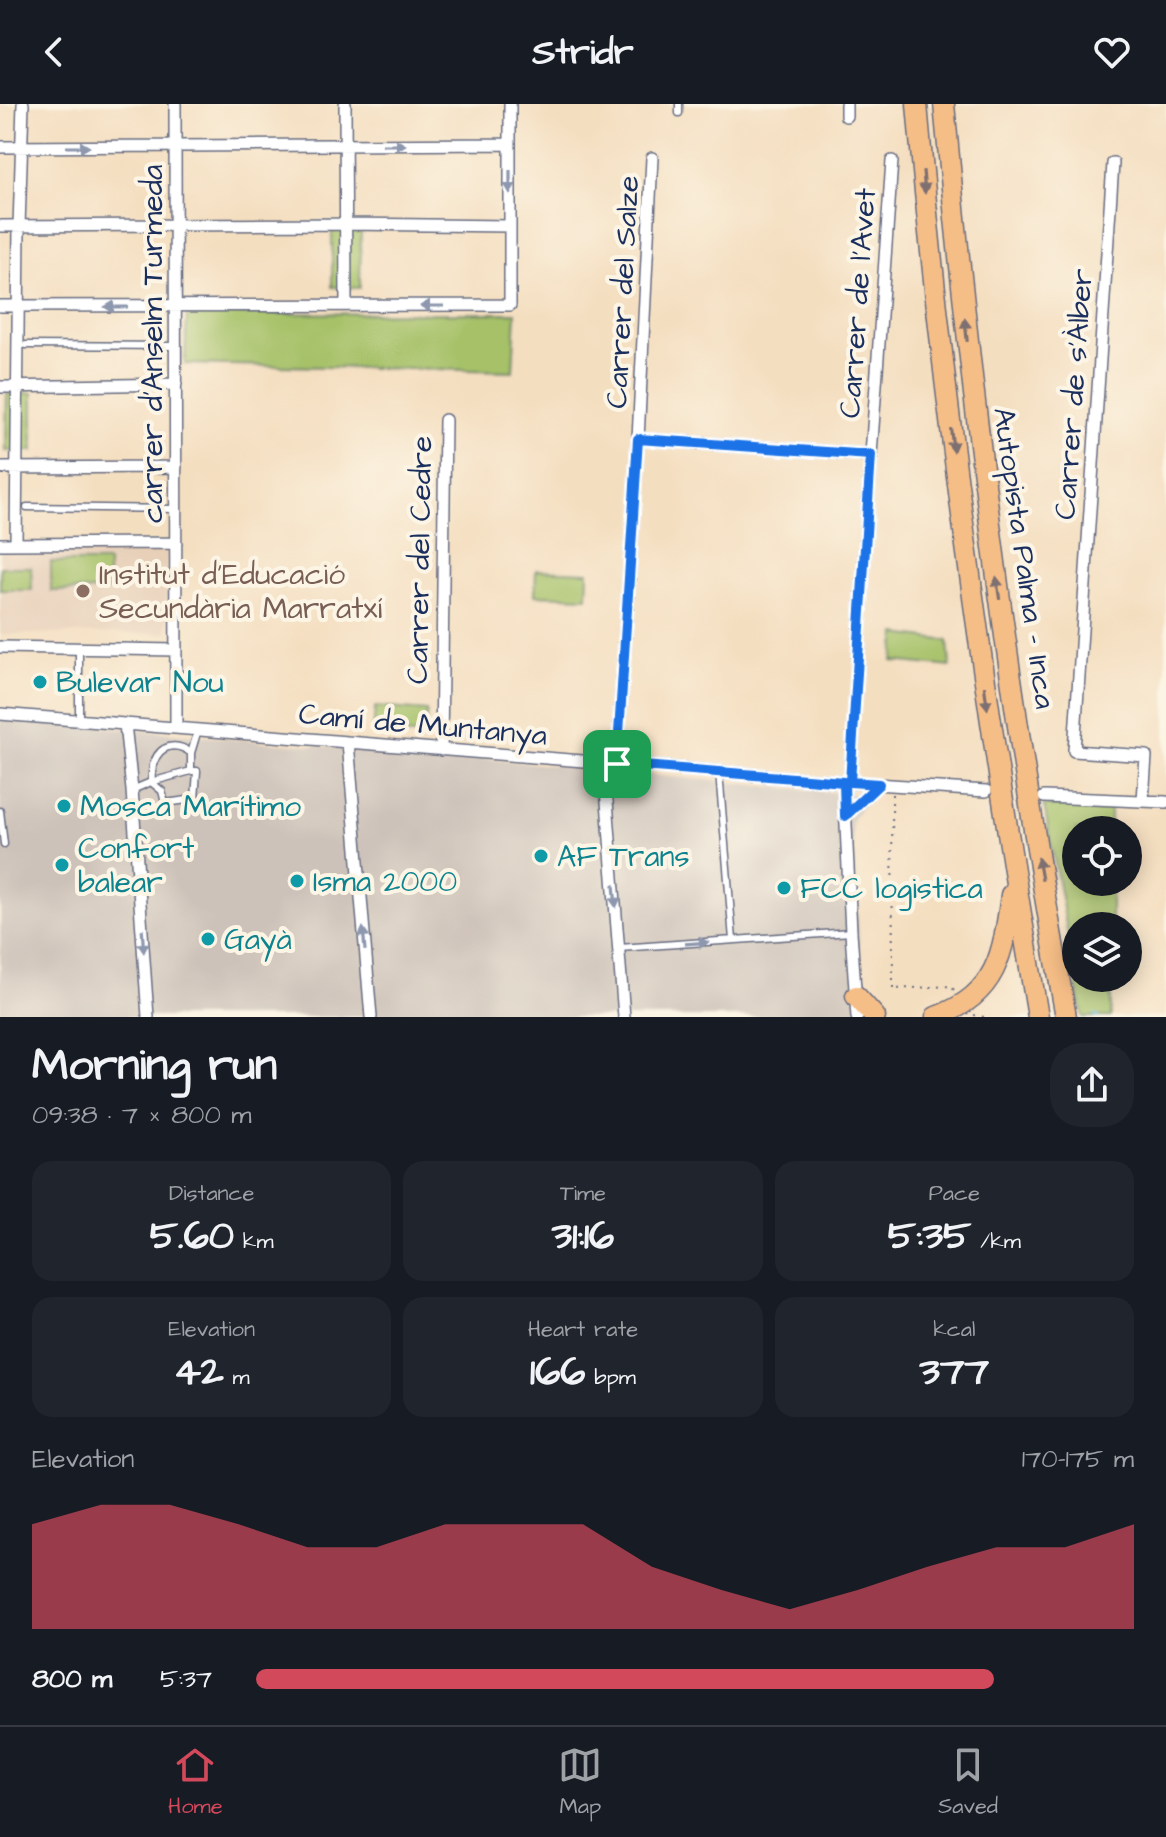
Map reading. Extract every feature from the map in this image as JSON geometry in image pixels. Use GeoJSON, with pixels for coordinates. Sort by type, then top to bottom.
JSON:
{"type":"FeatureCollection","features":[{"type":"Feature","properties":{"kind":"highway","name":"Autopista Palma - Inca"},"geometry":{"type":"LineString","coordinates":[[917,104],[940,342],[959,496],[994,752],[1038,1017]]}},
{"type":"Feature","properties":{"kind":"highway","name":"Autopista Palma - Inca"},"geometry":{"type":"LineString","coordinates":[[944,104],[975,409],[995,564],[1032,819],[1066,1017]]}},
{"type":"Feature","properties":{"kind":"highway"},"geometry":{"type":"LineString","coordinates":[[936,1017],[972,998],[988,981],[999,962],[1014,876]]}},
{"type":"Feature","properties":{"kind":"highway"},"geometry":{"type":"LineString","coordinates":[[857,1007],[875,1017]]}},
{"type":"Feature","properties":{"kind":"street"},"geometry":{"type":"LineString","coordinates":[[16,544],[23,104]]}},
{"type":"Feature","properties":{"kind":"street","name":"carrer d'Anselm Turmeda"},"geometry":{"type":"LineString","coordinates":[[175,104],[176,728]]}},
{"type":"Feature","properties":{"kind":"street"},"geometry":{"type":"LineString","coordinates":[[345,104],[346,305]]}},
{"type":"Feature","properties":{"kind":"street"},"geometry":{"type":"LineString","coordinates":[[0,306],[510,305],[510,104]]}},
{"type":"Feature","properties":{"kind":"street"},"geometry":{"type":"LineString","coordinates":[[0,147],[510,144]]}},
{"type":"Feature","properties":{"kind":"street","name":"Carrer del Salze"},"geometry":{"type":"LineString","coordinates":[[617,764],[652,158]]}},
{"type":"Feature","properties":{"kind":"street","name":"Carrer de l'Avet"},"geometry":{"type":"LineString","coordinates":[[857,1007],[845,816],[892,161]]}},
{"type":"Feature","properties":{"kind":"street","name":"Carrer de s'Àlber"},"geometry":{"type":"LineString","coordinates":[[1113,163],[1074,751],[1146,756],[1143,800]]}},
{"type":"Feature","properties":{"kind":"street"},"geometry":{"type":"LineString","coordinates":[[0,226],[510,226]]}},
{"type":"Feature","properties":{"kind":"street"},"geometry":{"type":"LineString","coordinates":[[0,387],[176,384]]}},
{"type":"Feature","properties":{"kind":"street","name":"Carrer del Cedre"},"geometry":{"type":"LineString","coordinates":[[441,750],[445,420]]}},
{"type":"Feature","properties":{"kind":"street"},"geometry":{"type":"LineString","coordinates":[[638,439],[871,455]]}},
{"type":"Feature","properties":{"kind":"street"},"geometry":{"type":"LineString","coordinates":[[0,468],[176,467]]}},
{"type":"Feature","properties":{"kind":"street"},"geometry":{"type":"LineString","coordinates":[[0,544],[176,543]]}},
{"type":"Feature","properties":{"kind":"street"},"geometry":{"type":"LineString","coordinates":[[0,647],[176,650]]}},
{"type":"Feature","properties":{"kind":"street","name":"Camí de Muntanya"},"geometry":{"type":"LineString","coordinates":[[0,714],[986,791]]}},
{"type":"Feature","properties":{"kind":"street"},"geometry":{"type":"LineString","coordinates":[[125,724],[148,1017]]}},
{"type":"Feature","properties":{"kind":"street"},"geometry":{"type":"LineString","coordinates":[[348,742],[371,1017]]}},
{"type":"Feature","properties":{"kind":"street"},"geometry":{"type":"LineString","coordinates":[[604,763],[624,1017]]}},
{"type":"Feature","properties":{"kind":"street"},"geometry":{"type":"LineString","coordinates":[[845,816],[885,785]]}},
{"type":"Feature","properties":{"kind":"street"},"geometry":{"type":"LineString","coordinates":[[1044,797],[1166,802]]}},
{"type":"Feature","properties":{"kind":"lane"},"geometry":{"type":"LineString","coordinates":[[679,104],[679,113]]}},
{"type":"Feature","properties":{"kind":"lane"},"geometry":{"type":"LineString","coordinates":[[26,345],[175,346]]}},
{"type":"Feature","properties":{"kind":"lane"},"geometry":{"type":"LineString","coordinates":[[27,507],[176,509]]}},
{"type":"Feature","properties":{"kind":"lane"},"geometry":{"type":"LineString","coordinates":[[79,647],[79,720]]}},
{"type":"Feature","properties":{"kind":"lane"},"geometry":{"type":"LineString","coordinates":[[191,771],[191,753],[198,730]]}},
{"type":"Feature","properties":{"kind":"lane"},"geometry":{"type":"LineString","coordinates":[[151,782],[154,761],[163,749],[173,745],[191,753]]}},
{"type":"Feature","properties":{"kind":"lane"},"geometry":{"type":"LineString","coordinates":[[132,790],[151,782],[197,771],[195,799],[165,803],[162,791],[151,782]]}},
{"type":"Feature","properties":{"kind":"lane"},"geometry":{"type":"LineString","coordinates":[[719,772],[733,940]]}},
{"type":"Feature","properties":{"kind":"lane"},"geometry":{"type":"LineString","coordinates":[[0,811],[4,844]]}},
{"type":"Feature","properties":{"kind":"lane"},"geometry":{"type":"LineString","coordinates":[[619,948],[851,932]]}},
{"type":"Feature","properties":{"kind":"path"},"geometry":{"type":"LineString","coordinates":[[885,785],[893,989],[951,986],[960,998]]}},
{"type":"Feature","properties":{"kind":"shaded area","name":"Institut d'Educació Secundària Marratxí"},"geometry":{"type":"Polygon","coordinates":[[[0,550],[167,550],[167,633],[0,634],[0,550]]]}},
{"type":"Feature","properties":{"kind":"shaded area"},"geometry":{"type":"Polygon","coordinates":[[[0,717],[446,755],[870,796],[852,820],[864,1017],[0,1017],[0,717]]]}},
{"type":"Feature","properties":{"kind":"green space"},"geometry":{"type":"Polygon","coordinates":[[[332,227],[361,227],[360,288],[332,287],[332,227]]]}},
{"type":"Feature","properties":{"kind":"green space"},"geometry":{"type":"Polygon","coordinates":[[[516,313],[513,371],[185,364],[187,314],[516,313]]]}},
{"type":"Feature","properties":{"kind":"green space"},"geometry":{"type":"Polygon","coordinates":[[[33,393],[33,451],[6,451],[7,394],[33,393]]]}},
{"type":"Feature","properties":{"kind":"green space"},"geometry":{"type":"Polygon","coordinates":[[[51,562],[108,562],[108,590],[51,591],[51,562]]]}},
{"type":"Feature","properties":{"kind":"green space"},"geometry":{"type":"Polygon","coordinates":[[[0,567],[31,567],[32,590],[0,590],[0,567]]]}},
{"type":"Feature","properties":{"kind":"green space"},"geometry":{"type":"Polygon","coordinates":[[[536,570],[588,572],[587,597],[535,595],[536,570]]]}},
{"type":"Feature","properties":{"kind":"green space"},"geometry":{"type":"Polygon","coordinates":[[[897,634],[948,641],[950,667],[893,661],[897,634]]]}},
{"type":"Feature","properties":{"kind":"green space"},"geometry":{"type":"Polygon","coordinates":[[[375,707],[427,711],[425,736],[373,732],[375,707]]]}},
{"type":"Feature","properties":{"kind":"green space"},"geometry":{"type":"Polygon","coordinates":[[[1044,805],[1110,809],[1110,816],[1062,816],[1062,896],[1111,896],[1111,912],[1064,912],[1044,805]]]}},
{"type":"Feature","properties":{"kind":"green space"},"geometry":{"type":"Polygon","coordinates":[[[1078,992],[1111,992],[1111,1017],[1083,1017],[1078,992]]]}},
{"type":"Feature","properties":{"kind":"place","name":"Institut d'Educació Secundària Marratxí"},"geometry":{"type":"Point","coordinates":[83,591]}},
{"type":"Feature","properties":{"kind":"place","name":"Bulevar Nou"},"geometry":{"type":"Point","coordinates":[40,682]}},
{"type":"Feature","properties":{"kind":"place","name":"Mosca Marítimo"},"geometry":{"type":"Point","coordinates":[64,806]}},
{"type":"Feature","properties":{"kind":"place","name":"AF Trans"},"geometry":{"type":"Point","coordinates":[541,856]}},
{"type":"Feature","properties":{"kind":"place","name":"Confort balear"},"geometry":{"type":"Point","coordinates":[62,865]}},
{"type":"Feature","properties":{"kind":"place","name":"Isma 2000"},"geometry":{"type":"Point","coordinates":[297,881]}},
{"type":"Feature","properties":{"kind":"place","name":"FCC logistica"},"geometry":{"type":"Point","coordinates":[784,888]}},
{"type":"Feature","properties":{"kind":"place","name":"Gayà"},"geometry":{"type":"Point","coordinates":[208,939]}},
{"type":"Feature","properties":{"kind":"route"},"geometry":{"type":"LineString","coordinates":[[638,439],[871,455],[850,782],[879,784],[845,816],[844,782],[617,764],[638,439]]}}]}
